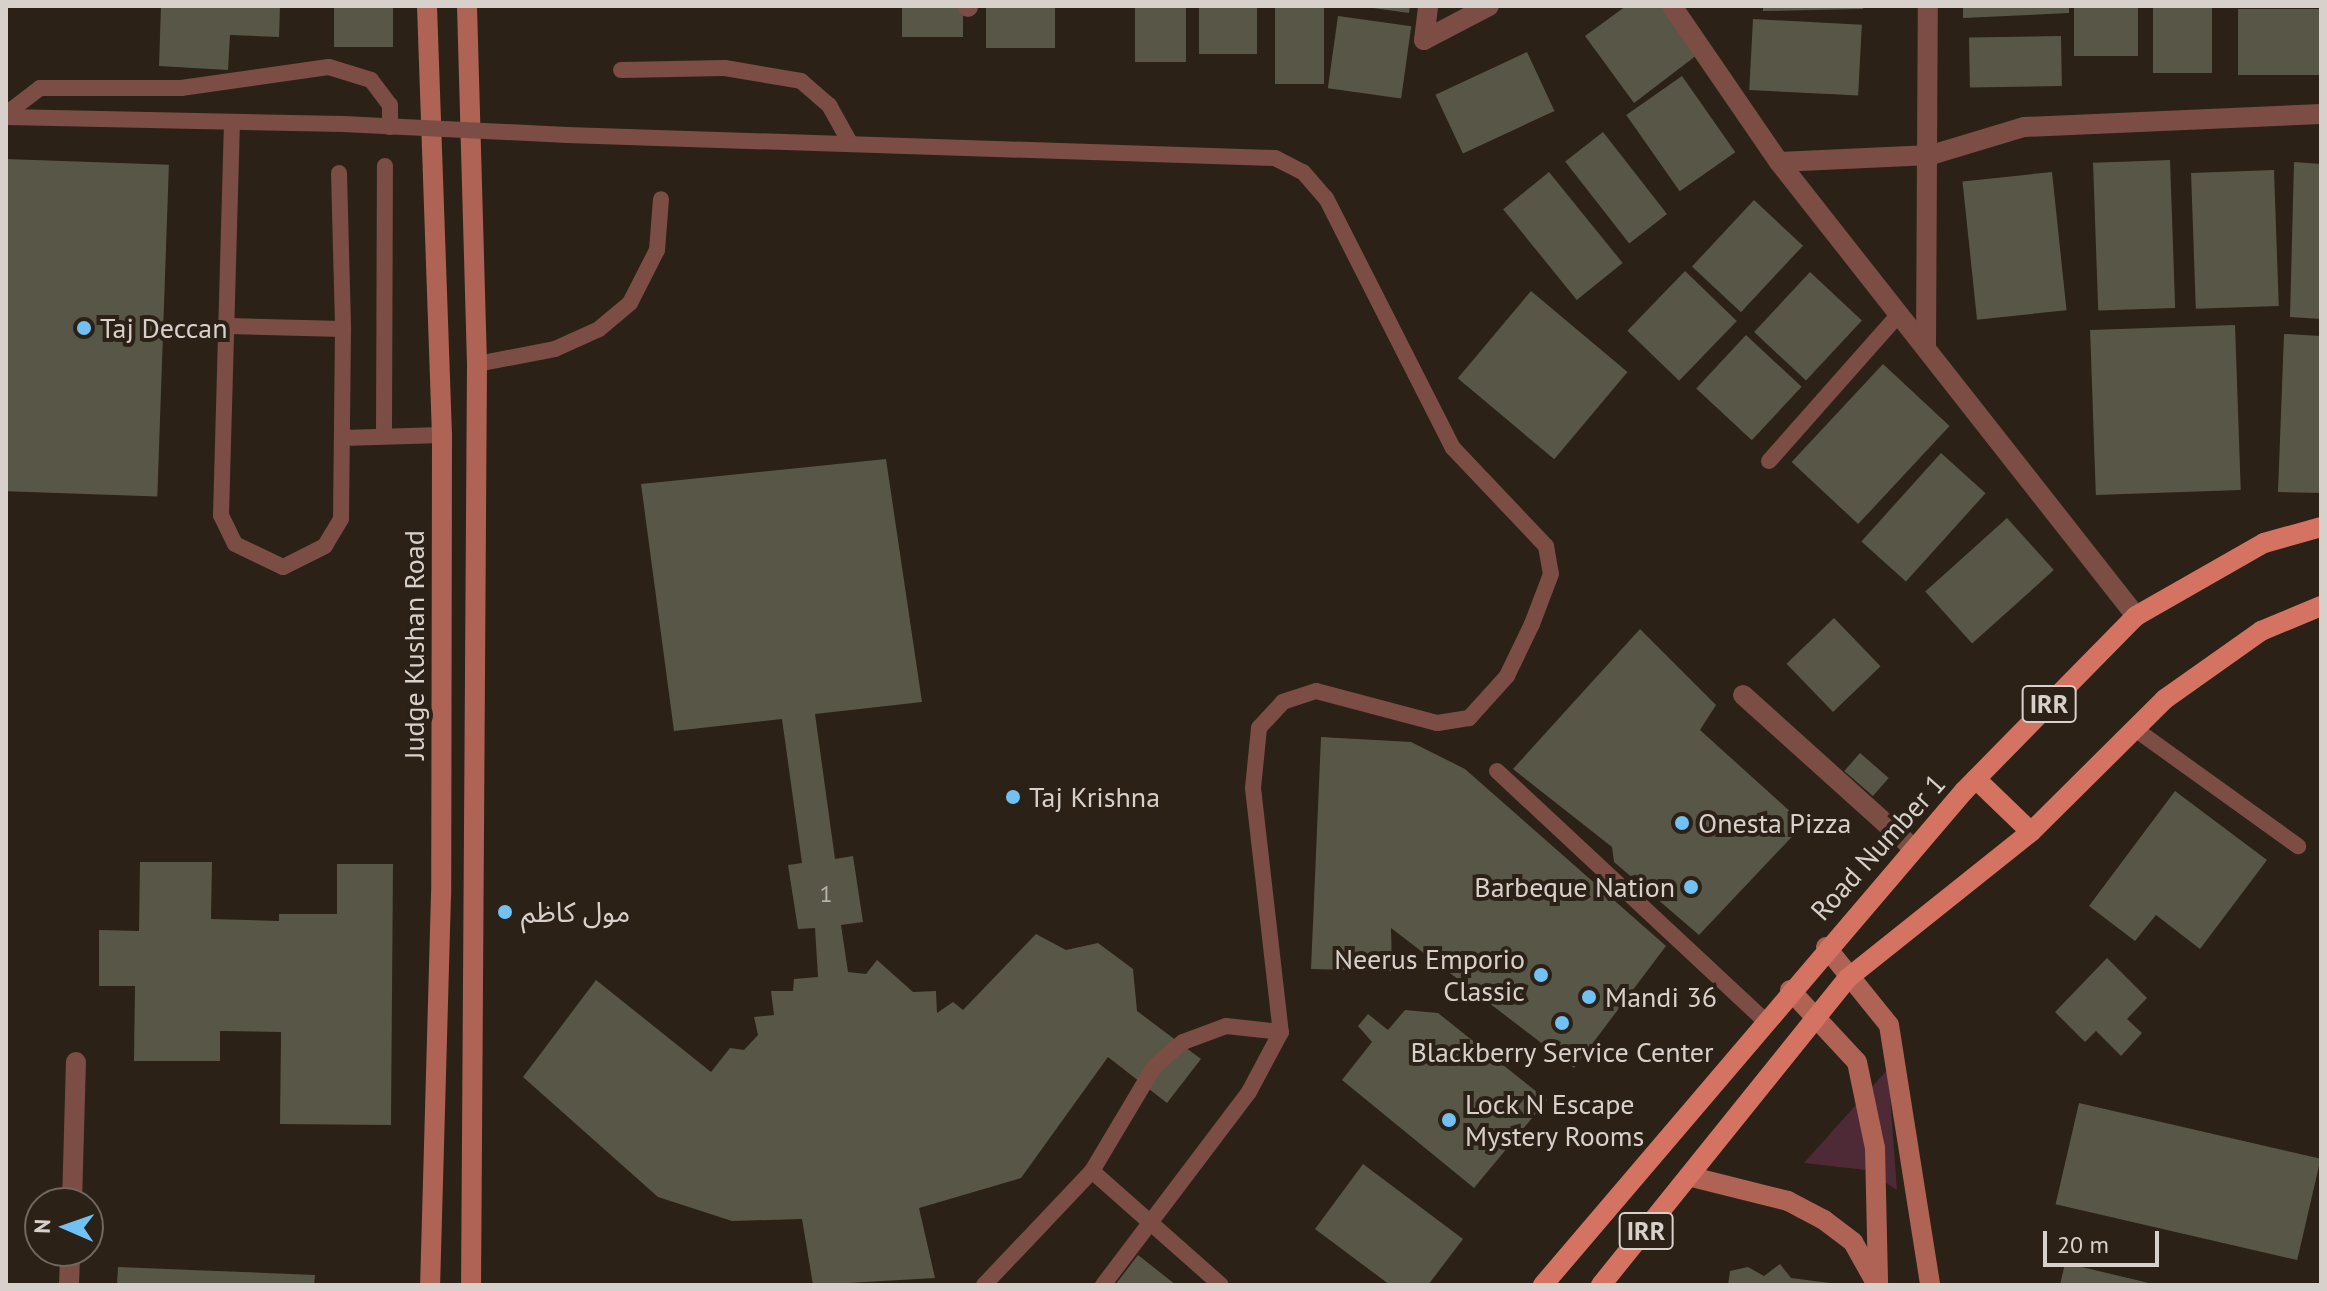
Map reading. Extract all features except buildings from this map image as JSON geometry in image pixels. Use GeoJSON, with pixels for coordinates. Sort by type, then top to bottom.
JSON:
{"type":"FeatureCollection","features":[{"type":"Feature","properties":{"kind":"main road","name":"Judge Kushan Road"},"geometry":{"type":"LineString","coordinates":[[427,6],[442,435],[441,895],[430,1285]]}},
{"type":"Feature","properties":{"kind":"main road"},"geometry":{"type":"LineString","coordinates":[[467,6],[477,364],[471,1285]]}},
{"type":"Feature","properties":{"kind":"main road","name":"Road Number 1"},"geometry":{"type":"LineString","coordinates":[[1543,1285],[1826,947],[1976,779],[2136,616],[2264,543],[2321,527]]}},
{"type":"Feature","properties":{"kind":"main road","name":"IRR"},"geometry":{"type":"LineString","coordinates":[[1601,1285],[1692,1177],[1848,978],[2031,832],[2135,729],[2261,631],[2321,606]]}},
{"type":"Feature","properties":{"kind":"main road"},"geometry":{"type":"LineString","coordinates":[[1976,779],[2031,832]]}},
{"type":"Feature","properties":{"kind":"main road"},"geometry":{"type":"LineString","coordinates":[[1826,947],[1889,1025],[1930,1285]]}},
{"type":"Feature","properties":{"kind":"main road"},"geometry":{"type":"LineString","coordinates":[[1790,990],[1857,1062],[1875,1148],[1878,1285]]}},
{"type":"Feature","properties":{"kind":"main road"},"geometry":{"type":"LineString","coordinates":[[1692,1177],[1788,1201],[1824,1220],[1853,1242],[1878,1285]]}},
{"type":"Feature","properties":{"kind":"street"},"geometry":{"type":"LineString","coordinates":[[1428,6],[1424,40],[1489,6]]}},
{"type":"Feature","properties":{"kind":"street"},"geometry":{"type":"LineString","coordinates":[[1672,6],[1779,162],[2136,616]]}},
{"type":"Feature","properties":{"kind":"street"},"geometry":{"type":"LineString","coordinates":[[1926,348],[1931,155],[1928,6]]}},
{"type":"Feature","properties":{"kind":"street"},"geometry":{"type":"LineString","coordinates":[[1779,162],[1931,155],[2024,127],[2321,114]]}},
{"type":"Feature","properties":{"kind":"street"},"geometry":{"type":"LineString","coordinates":[[1743,695],[1914,849]]}},
{"type":"Feature","properties":{"kind":"street"},"geometry":{"type":"LineString","coordinates":[[72,1187],[76,1062]]}},
{"type":"Feature","properties":{"kind":"lane"},"geometry":{"type":"LineString","coordinates":[[6,116],[40,88],[181,88],[329,67],[371,80],[390,105],[390,127]]}},
{"type":"Feature","properties":{"kind":"lane"},"geometry":{"type":"LineString","coordinates":[[621,70],[725,68],[801,81],[829,105],[849,141]]}},
{"type":"Feature","properties":{"kind":"lane"},"geometry":{"type":"LineString","coordinates":[[6,116],[343,124],[567,135],[849,141],[1275,158],[1303,172],[1326,198],[1399,333],[1430,413],[1546,546],[1551,574],[1507,676],[1469,718],[1437,723],[1316,691],[1283,702],[1259,728],[1253,788],[1281,1032],[1249,1092],[1103,1285]]}},
{"type":"Feature","properties":{"kind":"lane"},"geometry":{"type":"LineString","coordinates":[[232,122],[228,326],[220,494],[235,544],[283,567],[325,546],[341,519],[343,329],[339,173]]}},
{"type":"Feature","properties":{"kind":"lane"},"geometry":{"type":"LineString","coordinates":[[384,435],[385,166]]}},
{"type":"Feature","properties":{"kind":"lane"},"geometry":{"type":"LineString","coordinates":[[477,364],[555,349],[599,329],[630,303],[657,250],[661,199]]}},
{"type":"Feature","properties":{"kind":"lane"},"geometry":{"type":"LineString","coordinates":[[1769,461],[1898,315]]}},
{"type":"Feature","properties":{"kind":"lane"},"geometry":{"type":"LineString","coordinates":[[228,326],[343,329]]}},
{"type":"Feature","properties":{"kind":"lane"},"geometry":{"type":"LineString","coordinates":[[343,438],[442,435]]}},
{"type":"Feature","properties":{"kind":"lane"},"geometry":{"type":"LineString","coordinates":[[2135,729],[2298,846]]}},
{"type":"Feature","properties":{"kind":"lane"},"geometry":{"type":"LineString","coordinates":[[1497,771],[1764,1020]]}},
{"type":"Feature","properties":{"kind":"lane"},"geometry":{"type":"LineString","coordinates":[[984,1285],[1092,1171],[1154,1067],[1183,1042],[1226,1026],[1281,1032]]}},
{"type":"Feature","properties":{"kind":"lane"},"geometry":{"type":"LineString","coordinates":[[1092,1171],[1221,1285]]}},
{"type":"Feature","properties":{"kind":"shaded area"},"geometry":{"type":"Polygon","coordinates":[[[1888,1069],[1897,1190],[1866,1170],[1804,1163],[1888,1069]]]}},
{"type":"Feature","properties":{"kind":"place","name":"Taj Deccan"},"geometry":{"type":"Point","coordinates":[84,328]}},
{"type":"Feature","properties":{"kind":"place","name":"Taj Krishna"},"geometry":{"type":"Point","coordinates":[1013,797]}},
{"type":"Feature","properties":{"kind":"place","name":"Onesta Pizza"},"geometry":{"type":"Point","coordinates":[1682,823]}},
{"type":"Feature","properties":{"kind":"place","name":"Barbeque Nation"},"geometry":{"type":"Point","coordinates":[1691,887]}},
{"type":"Feature","properties":{"kind":"place","name":"مول كاظم"},"geometry":{"type":"Point","coordinates":[505,912]}},
{"type":"Feature","properties":{"kind":"place","name":"Neerus Emporio Classic"},"geometry":{"type":"Point","coordinates":[1541,975]}},
{"type":"Feature","properties":{"kind":"place","name":"Mandi 36"},"geometry":{"type":"Point","coordinates":[1589,997]}},
{"type":"Feature","properties":{"kind":"place","name":"Blackberry Service Center"},"geometry":{"type":"Point","coordinates":[1562,1023]}},
{"type":"Feature","properties":{"kind":"place","name":"Lock N Escape Mystery Rooms"},"geometry":{"type":"Point","coordinates":[1449,1120]}}]}
